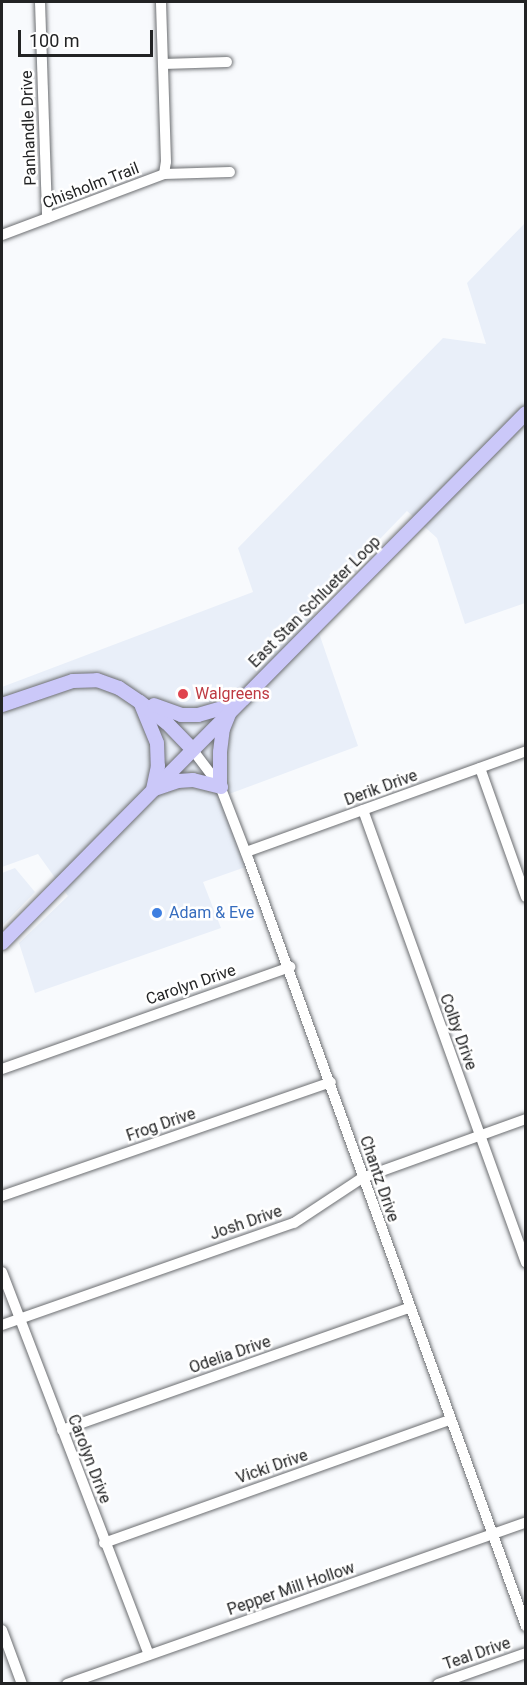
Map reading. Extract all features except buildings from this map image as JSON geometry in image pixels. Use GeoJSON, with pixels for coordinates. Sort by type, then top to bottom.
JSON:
{"type":"FeatureCollection","features":[{"type":"Feature","properties":{"kind":"main road","name":"East Stan Schlueter Loop"},"geometry":{"type":"LineString","coordinates":[[2,944],[525,413]]}},
{"type":"Feature","properties":{"kind":"main road"},"geometry":{"type":"LineString","coordinates":[[2,705],[73,681],[109,683],[140,702],[167,723],[192,749]]}},
{"type":"Feature","properties":{"kind":"main road"},"geometry":{"type":"LineString","coordinates":[[140,702],[181,715],[198,715],[234,706]]}},
{"type":"Feature","properties":{"kind":"main road"},"geometry":{"type":"LineString","coordinates":[[140,702],[157,743],[158,766],[153,790]]}},
{"type":"Feature","properties":{"kind":"main road"},"geometry":{"type":"LineString","coordinates":[[153,790],[178,781],[193,780],[220,787],[223,729],[234,706]]}},
{"type":"Feature","properties":{"kind":"street","name":"Panhandle Drive"},"geometry":{"type":"LineString","coordinates":[[40,2],[47,218]]}},
{"type":"Feature","properties":{"kind":"street","name":"Chisholm Trail"},"geometry":{"type":"LineString","coordinates":[[2,236],[164,174],[166,162],[161,2]]}},
{"type":"Feature","properties":{"kind":"street"},"geometry":{"type":"LineString","coordinates":[[163,64],[227,62]]}},
{"type":"Feature","properties":{"kind":"street"},"geometry":{"type":"LineString","coordinates":[[164,174],[230,172]]}},
{"type":"Feature","properties":{"kind":"street","name":"Chantz Drive"},"geometry":{"type":"LineString","coordinates":[[192,749],[220,787],[290,967],[362,1178],[525,1626]]}},
{"type":"Feature","properties":{"kind":"street","name":"Derik Drive"},"geometry":{"type":"LineString","coordinates":[[246,852],[525,752]]}},
{"type":"Feature","properties":{"kind":"street"},"geometry":{"type":"LineString","coordinates":[[480,768],[525,897]]}},
{"type":"Feature","properties":{"kind":"street","name":"Colby Drive"},"geometry":{"type":"LineString","coordinates":[[363,810],[525,1263]]}},
{"type":"Feature","properties":{"kind":"street","name":"Carolyn Drive"},"geometry":{"type":"LineString","coordinates":[[2,1069],[290,967]]}},
{"type":"Feature","properties":{"kind":"street","name":"Frog Drive"},"geometry":{"type":"LineString","coordinates":[[2,1196],[331,1082]]}},
{"type":"Feature","properties":{"kind":"street","name":"Josh Drive"},"geometry":{"type":"LineString","coordinates":[[2,1325],[294,1223],[362,1178],[525,1119]]}},
{"type":"Feature","properties":{"kind":"street","name":"Carolyn Drive"},"geometry":{"type":"LineString","coordinates":[[2,1272],[104,1543],[149,1655]]}},
{"type":"Feature","properties":{"kind":"street","name":"Odelia Drive"},"geometry":{"type":"LineString","coordinates":[[62,1430],[409,1308]]}},
{"type":"Feature","properties":{"kind":"street","name":"Vicki Drive"},"geometry":{"type":"LineString","coordinates":[[104,1543],[450,1420]]}},
{"type":"Feature","properties":{"kind":"street","name":"Pepper Mill Hollow"},"geometry":{"type":"LineString","coordinates":[[67,1683],[525,1522]]}},
{"type":"Feature","properties":{"kind":"street"},"geometry":{"type":"LineString","coordinates":[[2,1630],[22,1683]]}},
{"type":"Feature","properties":{"kind":"street","name":"Teal Drive"},"geometry":{"type":"LineString","coordinates":[[438,1683],[525,1653]]}},
{"type":"Feature","properties":{"kind":"shaded area"},"geometry":{"type":"Polygon","coordinates":[[[525,223],[525,603],[465,624],[437,538],[407,511],[311,610],[358,746],[229,794],[254,864],[203,882],[221,928],[35,993],[19,943],[68,896],[38,854],[2,867],[2,687],[253,592],[238,548],[443,338],[486,344],[467,283],[525,223]]]}},
{"type":"Feature","properties":{"kind":"shaded area"},"geometry":{"type":"Polygon","coordinates":[[[15,868],[35,892],[2,926],[2,873],[15,868]]]}},
{"type":"Feature","properties":{"kind":"place","name":"Walgreens"},"geometry":{"type":"Point","coordinates":[183,694]}},
{"type":"Feature","properties":{"kind":"place","name":"Adam & Eve"},"geometry":{"type":"Point","coordinates":[157,913]}}]}
